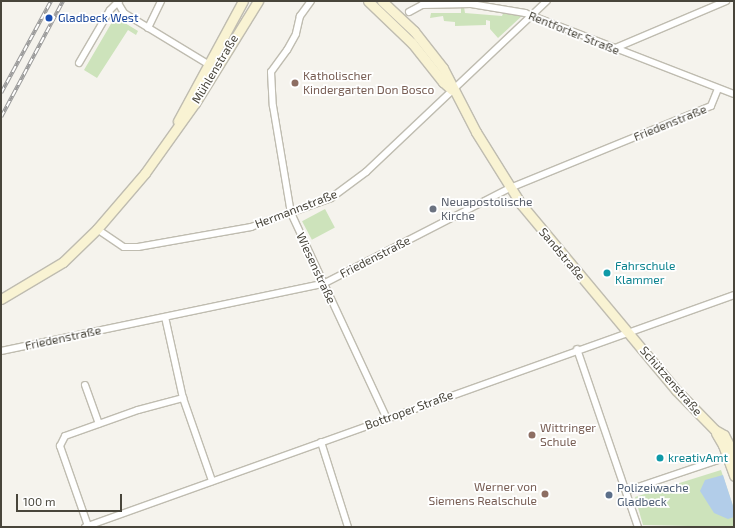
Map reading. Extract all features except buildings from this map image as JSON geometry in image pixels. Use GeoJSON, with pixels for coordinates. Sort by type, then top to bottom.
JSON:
{"type":"FeatureCollection","features":[{"type":"Feature","properties":{"kind":"main road","name":"Mühlenstraße"},"geometry":{"type":"LineString","coordinates":[[171,136],[207,64],[243,1]]}},
{"type":"Feature","properties":{"kind":"main road","name":"Mühlenstraße"},"geometry":{"type":"LineString","coordinates":[[97,229],[145,173],[217,69],[258,1]]}},
{"type":"Feature","properties":{"kind":"main road","name":"Sandstraße"},"geometry":{"type":"LineString","coordinates":[[368,1],[412,43],[443,82],[452,90]]}},
{"type":"Feature","properties":{"kind":"main road","name":"Sandstraße"},"geometry":{"type":"LineString","coordinates":[[382,1],[414,31],[443,68],[452,90],[510,188],[561,253],[628,332]]}},
{"type":"Feature","properties":{"kind":"main road"},"geometry":{"type":"LineString","coordinates":[[1,299],[63,262],[97,229]]}},
{"type":"Feature","properties":{"kind":"main road","name":"Schützenstraße"},"geometry":{"type":"LineString","coordinates":[[628,332],[676,390],[715,430],[726,438],[732,455],[734,476]]}},
{"type":"Feature","properties":{"kind":"street"},"geometry":{"type":"LineString","coordinates":[[148,28],[161,1]]}},
{"type":"Feature","properties":{"kind":"street","name":"Wiesenstraße"},"geometry":{"type":"LineString","coordinates":[[311,1],[300,16],[296,34],[287,50],[271,72],[271,94],[291,213],[386,417]]}},
{"type":"Feature","properties":{"kind":"street","name":"Hermannstraße"},"geometry":{"type":"LineString","coordinates":[[97,229],[124,247],[138,247],[251,227],[331,198],[349,187],[532,17],[547,1]]}},
{"type":"Feature","properties":{"kind":"street"},"geometry":{"type":"LineString","coordinates":[[613,49],[726,1]]}},
{"type":"Feature","properties":{"kind":"street"},"geometry":{"type":"LineString","coordinates":[[79,63],[110,10],[118,2],[124,13],[217,69]]}},
{"type":"Feature","properties":{"kind":"street","name":"Rentforter Straße"},"geometry":{"type":"LineString","coordinates":[[409,12],[422,5],[471,4],[504,8],[532,17],[734,94]]}},
{"type":"Feature","properties":{"kind":"street","name":"Friedenstraße"},"geometry":{"type":"LineString","coordinates":[[1,351],[323,284],[510,188],[711,106],[718,89]]}},
{"type":"Feature","properties":{"kind":"street","name":"Bottroper Straße"},"geometry":{"type":"LineString","coordinates":[[86,526],[321,442],[386,417],[734,295]]}},
{"type":"Feature","properties":{"kind":"street"},"geometry":{"type":"LineString","coordinates":[[165,317],[183,398],[212,481]]}},
{"type":"Feature","properties":{"kind":"street"},"geometry":{"type":"LineString","coordinates":[[577,350],[638,527]]}},
{"type":"Feature","properties":{"kind":"street"},"geometry":{"type":"LineString","coordinates":[[85,385],[99,424]]}},
{"type":"Feature","properties":{"kind":"street"},"geometry":{"type":"LineString","coordinates":[[86,526],[60,446],[65,436],[183,398]]}},
{"type":"Feature","properties":{"kind":"street"},"geometry":{"type":"LineString","coordinates":[[321,442],[348,527]]}},
{"type":"Feature","properties":{"kind":"street"},"geometry":{"type":"LineString","coordinates":[[626,491],[732,455]]}},
{"type":"Feature","properties":{"kind":"green space"},"geometry":{"type":"Polygon","coordinates":[[[461,7],[464,7],[465,13],[502,16],[504,11],[523,15],[498,38],[490,29],[490,21],[486,20],[486,25],[455,26],[455,22],[444,21],[443,16],[430,18],[431,13],[461,13],[461,7]]]}},
{"type":"Feature","properties":{"kind":"green space"},"geometry":{"type":"Polygon","coordinates":[[[115,17],[138,31],[136,35],[128,30],[97,78],[84,70],[115,17]]]}},
{"type":"Feature","properties":{"kind":"green space"},"geometry":{"type":"Polygon","coordinates":[[[325,209],[335,228],[312,240],[302,221],[325,209]]]}},
{"type":"Feature","properties":{"kind":"green space"},"geometry":{"type":"Polygon","coordinates":[[[721,470],[734,509],[734,527],[643,525],[635,497],[721,470]]]}},
{"type":"Feature","properties":{"kind":"water"},"geometry":{"type":"Polygon","coordinates":[[[723,475],[734,509],[734,517],[728,519],[714,513],[700,491],[705,480],[723,475]]]}},
{"type":"Feature","properties":{"kind":"railway"},"geometry":{"type":"LineString","coordinates":[[1,93],[51,1]]}},
{"type":"Feature","properties":{"kind":"railway"},"geometry":{"type":"LineString","coordinates":[[1,117],[63,1]]}},
{"type":"Feature","properties":{"kind":"place","name":"Gladbeck West"},"geometry":{"type":"Point","coordinates":[49,18]}},
{"type":"Feature","properties":{"kind":"place","name":"Katholischer Kindergarten Don Bosco"},"geometry":{"type":"Point","coordinates":[295,83]}},
{"type":"Feature","properties":{"kind":"place","name":"Neuapostolische Kirche"},"geometry":{"type":"Point","coordinates":[433,209]}},
{"type":"Feature","properties":{"kind":"place","name":"Fahrschule Klammer"},"geometry":{"type":"Point","coordinates":[607,273]}},
{"type":"Feature","properties":{"kind":"place","name":"Wittringer Schule"},"geometry":{"type":"Point","coordinates":[532,435]}},
{"type":"Feature","properties":{"kind":"place","name":"kreativAmt"},"geometry":{"type":"Point","coordinates":[660,458]}},
{"type":"Feature","properties":{"kind":"place","name":"Werner von Siemens Realschule"},"geometry":{"type":"Point","coordinates":[545,494]}},
{"type":"Feature","properties":{"kind":"place","name":"Polizeiwache Gladbeck"},"geometry":{"type":"Point","coordinates":[609,495]}}]}
